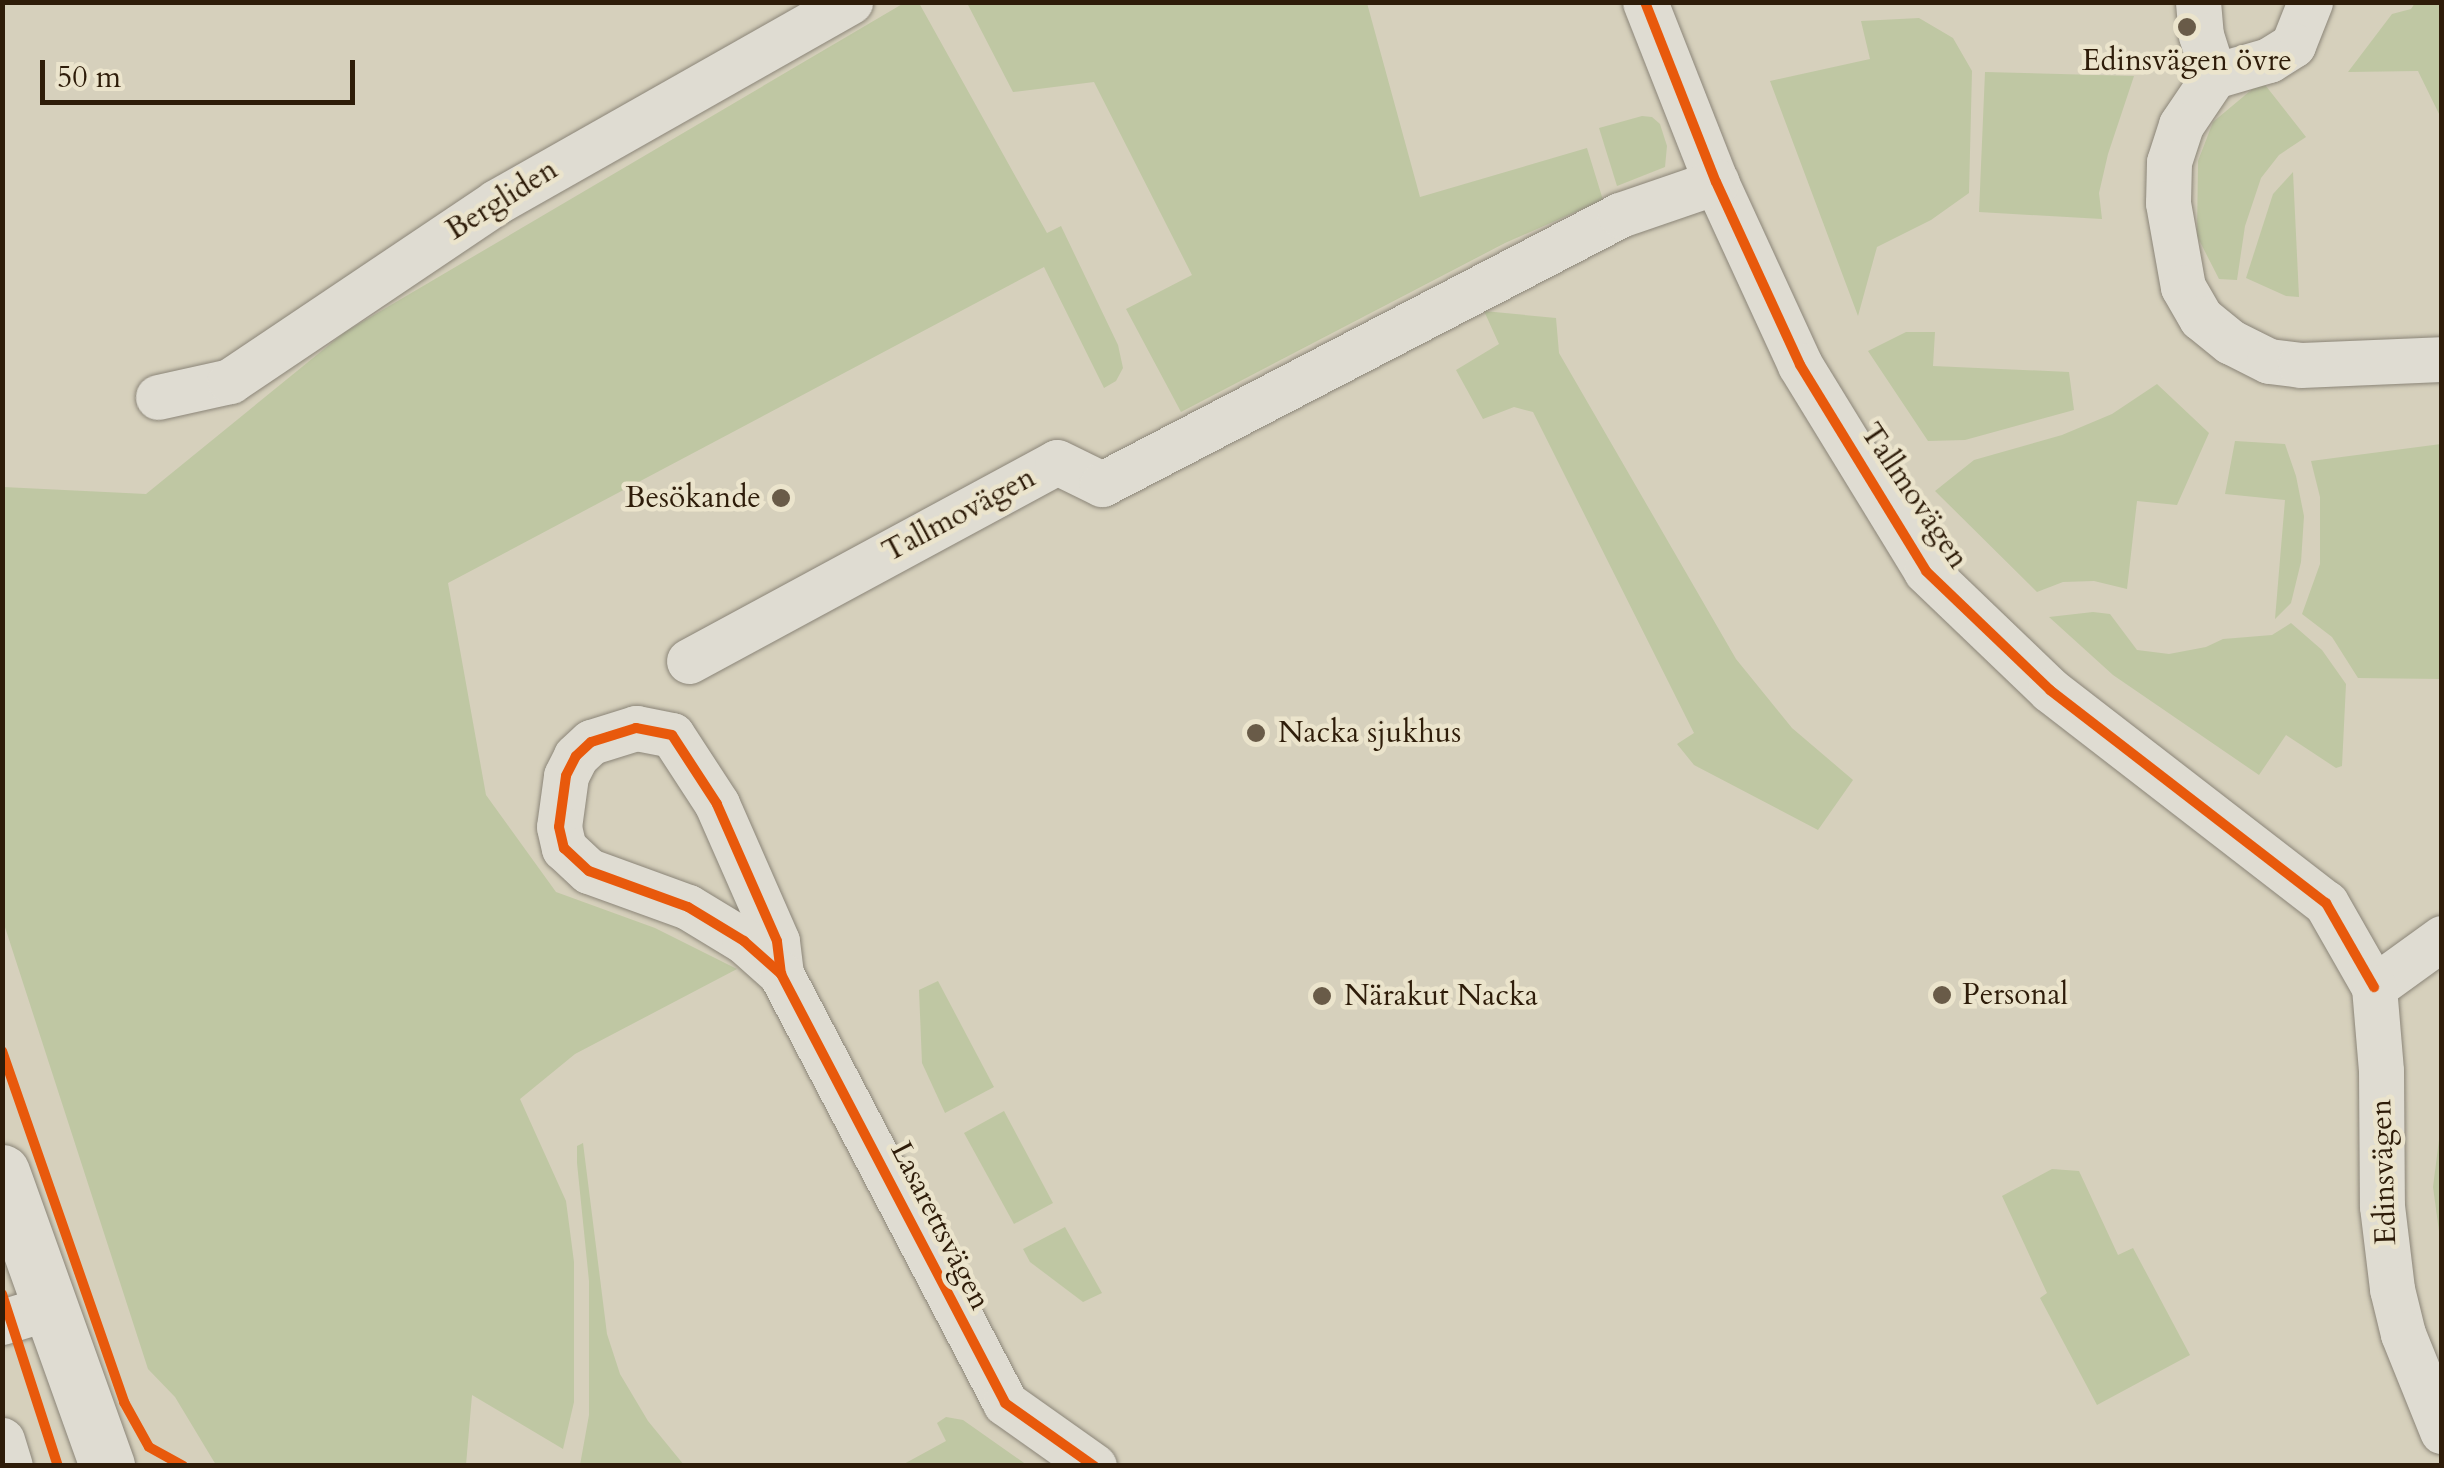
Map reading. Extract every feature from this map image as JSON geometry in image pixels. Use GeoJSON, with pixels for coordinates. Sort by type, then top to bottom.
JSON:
{"type":"FeatureCollection","features":[{"type":"Feature","properties":{"kind":"main road"},"geometry":{"type":"LineString","coordinates":[[2,1172],[25,1315],[104,1460]]}},
{"type":"Feature","properties":{"kind":"street","name":"Bergliden"},"geometry":{"type":"LineString","coordinates":[[158,397],[230,381],[496,202],[850,2]]}},
{"type":"Feature","properties":{"kind":"street","name":"Tallmovägen"},"geometry":{"type":"LineString","coordinates":[[1645,2],[1716,182],[1800,365],[1926,571],[2050,690],[2326,902],[2374,987]]}},
{"type":"Feature","properties":{"kind":"street"},"geometry":{"type":"LineString","coordinates":[[2198,2],[2201,36],[2214,76]]}},
{"type":"Feature","properties":{"kind":"street"},"geometry":{"type":"LineString","coordinates":[[2310,2],[2293,45],[2270,60],[2214,76],[2181,125],[2170,162],[2170,234],[2182,287],[2202,318],[2231,342],[2269,361],[2300,365],[2442,359]]}},
{"type":"Feature","properties":{"kind":"street","name":"Tallmovägen"},"geometry":{"type":"LineString","coordinates":[[689,661],[1057,462],[1102,484],[1620,215],[1716,182]]}},
{"type":"Feature","properties":{"kind":"street","name":"Lasarettsvägen"},"geometry":{"type":"LineString","coordinates":[[782,974],[744,941],[688,907],[589,871],[564,848],[560,805],[566,776],[576,756],[590,742],[636,728],[661,729],[672,735],[717,804],[777,941],[782,974],[1005,1403],[1094,1466]]}},
{"type":"Feature","properties":{"kind":"street"},"geometry":{"type":"LineString","coordinates":[[2374,987],[2442,938]]}},
{"type":"Feature","properties":{"kind":"street","name":"Edinsvägen"},"geometry":{"type":"LineString","coordinates":[[2374,987],[2381,1072],[2382,1206],[2392,1289],[2403,1334],[2442,1432]]}},
{"type":"Feature","properties":{"kind":"street"},"geometry":{"type":"LineString","coordinates":[[2,1440],[10,1466]]}},
{"type":"Feature","properties":{"kind":"green space"},"geometry":{"type":"Polygon","coordinates":[[[904,3],[919,3],[1047,233],[1061,226],[1118,345],[1123,368],[1116,381],[1104,388],[1044,267],[448,583],[486,795],[556,892],[655,928],[737,969],[575,1054],[520,1099],[566,1201],[574,1262],[574,1402],[563,1449],[472,1395],[466,1465],[216,1465],[175,1397],[148,1369],[3,921],[3,487],[146,494],[345,332],[904,3]]]}},
{"type":"Feature","properties":{"kind":"green space"},"geometry":{"type":"Polygon","coordinates":[[[967,3],[1367,3],[1420,197],[1587,148],[1603,200],[1505,243],[1181,412],[1126,309],[1192,275],[1094,82],[1013,92],[967,3]]]}},
{"type":"Feature","properties":{"kind":"green space"},"geometry":{"type":"Polygon","coordinates":[[[2415,3],[2441,3],[2441,118],[2418,71],[2348,72],[2392,14],[2411,9],[2415,3]]]}},
{"type":"Feature","properties":{"kind":"green space"},"geometry":{"type":"Polygon","coordinates":[[[1919,18],[1953,38],[1972,71],[1969,193],[1931,220],[1877,247],[1858,316],[1770,81],[1870,59],[1861,21],[1919,18]]]}},
{"type":"Feature","properties":{"kind":"green space"},"geometry":{"type":"Polygon","coordinates":[[[1985,72],[2134,76],[2099,193],[2102,219],[1979,212],[1985,72]]]}},
{"type":"Feature","properties":{"kind":"green space"},"geometry":{"type":"Polygon","coordinates":[[[2262,81],[2306,137],[2279,155],[2261,178],[2245,226],[2237,280],[2219,279],[2197,236],[2198,161],[2213,122],[2262,81]]]}},
{"type":"Feature","properties":{"kind":"green space"},"geometry":{"type":"Polygon","coordinates":[[[1642,116],[1652,117],[1660,124],[1667,146],[1665,167],[1617,186],[1599,128],[1642,116]]]}},
{"type":"Feature","properties":{"kind":"green space"},"geometry":{"type":"Polygon","coordinates":[[[2293,172],[2299,297],[2286,296],[2246,278],[2273,194],[2293,172]]]}},
{"type":"Feature","properties":{"kind":"green space"},"geometry":{"type":"Polygon","coordinates":[[[1484,311],[1556,318],[1559,353],[1736,659],[1792,728],[1853,780],[1818,830],[1694,765],[1677,744],[1694,733],[1533,412],[1514,407],[1483,419],[1456,370],[1499,344],[1484,311]]]}},
{"type":"Feature","properties":{"kind":"green space"},"geometry":{"type":"Polygon","coordinates":[[[1906,332],[1935,332],[1933,366],[2069,372],[2074,410],[1965,440],[1928,441],[1868,351],[1906,332]]]}},
{"type":"Feature","properties":{"kind":"green space"},"geometry":{"type":"Polygon","coordinates":[[[2157,384],[2209,433],[2177,505],[2137,501],[2127,589],[2094,581],[2063,582],[2037,592],[1935,491],[1974,460],[2062,435],[2112,414],[2157,384]]]}},
{"type":"Feature","properties":{"kind":"green space"},"geometry":{"type":"Polygon","coordinates":[[[2235,441],[2285,444],[2296,476],[2304,516],[2301,562],[2291,603],[2275,619],[2285,500],[2225,494],[2235,441]]]}},
{"type":"Feature","properties":{"kind":"green space"},"geometry":{"type":"Polygon","coordinates":[[[2441,444],[2441,679],[2358,678],[2332,637],[2302,614],[2320,564],[2320,497],[2311,461],[2441,444]]]}},
{"type":"Feature","properties":{"kind":"green space"},"geometry":{"type":"Polygon","coordinates":[[[2110,614],[2137,650],[2169,654],[2206,647],[2223,639],[2272,635],[2291,623],[2322,650],[2346,684],[2342,766],[2336,768],[2286,735],[2259,775],[2113,675],[2049,617],[2110,614]]]}},
{"type":"Feature","properties":{"kind":"green space"},"geometry":{"type":"Polygon","coordinates":[[[938,981],[994,1087],[945,1113],[922,1063],[919,990],[938,981]]]}},
{"type":"Feature","properties":{"kind":"green space"},"geometry":{"type":"Polygon","coordinates":[[[1004,1111],[1053,1203],[1014,1224],[964,1133],[1004,1111]]]}},
{"type":"Feature","properties":{"kind":"green space"},"geometry":{"type":"Polygon","coordinates":[[[2442,1124],[2441,1246],[2433,1187],[2442,1124]]]}},
{"type":"Feature","properties":{"kind":"green space"},"geometry":{"type":"Polygon","coordinates":[[[583,1143],[607,1334],[620,1374],[648,1421],[684,1465],[580,1465],[589,1415],[589,1281],[577,1163],[577,1146],[583,1143]]]}},
{"type":"Feature","properties":{"kind":"green space"},"geometry":{"type":"Polygon","coordinates":[[[2052,1169],[2079,1171],[2118,1255],[2133,1248],[2190,1355],[2097,1405],[2040,1298],[2047,1293],[2002,1196],[2052,1169]]]}},
{"type":"Feature","properties":{"kind":"green space"},"geometry":{"type":"Polygon","coordinates":[[[1065,1227],[1102,1293],[1083,1302],[1030,1262],[1023,1249],[1065,1227]]]}},
{"type":"Feature","properties":{"kind":"green space"},"geometry":{"type":"Polygon","coordinates":[[[946,1417],[963,1420],[1027,1465],[902,1465],[946,1441],[937,1423],[946,1417]]]}},
{"type":"Feature","properties":{"kind":"cycle path"},"geometry":{"type":"LineString","coordinates":[[1645,2],[1716,182],[1800,365],[1926,571],[2050,690],[2326,903],[2374,987]]}},
{"type":"Feature","properties":{"kind":"cycle path"},"geometry":{"type":"LineString","coordinates":[[781,974],[777,941],[717,804],[672,735],[636,728],[591,742],[576,756],[566,776],[559,827],[564,848],[589,871],[688,907],[744,941],[781,974],[1005,1403],[1094,1466]]}},
{"type":"Feature","properties":{"kind":"cycle path"},"geometry":{"type":"LineString","coordinates":[[2,1051],[124,1402],[149,1447],[183,1466]]}},
{"type":"Feature","properties":{"kind":"cycle path"},"geometry":{"type":"LineString","coordinates":[[2,1294],[58,1466]]}},
{"type":"Feature","properties":{"kind":"place","name":"Edinsvägen övre"},"geometry":{"type":"Point","coordinates":[2187,27]}},
{"type":"Feature","properties":{"kind":"place","name":"Besökande"},"geometry":{"type":"Point","coordinates":[781,498]}},
{"type":"Feature","properties":{"kind":"place","name":"Nacka sjukhus"},"geometry":{"type":"Point","coordinates":[1256,733]}},
{"type":"Feature","properties":{"kind":"place","name":"Personal"},"geometry":{"type":"Point","coordinates":[1942,995]}},
{"type":"Feature","properties":{"kind":"place","name":"Närakut Nacka"},"geometry":{"type":"Point","coordinates":[1322,996]}}]}
